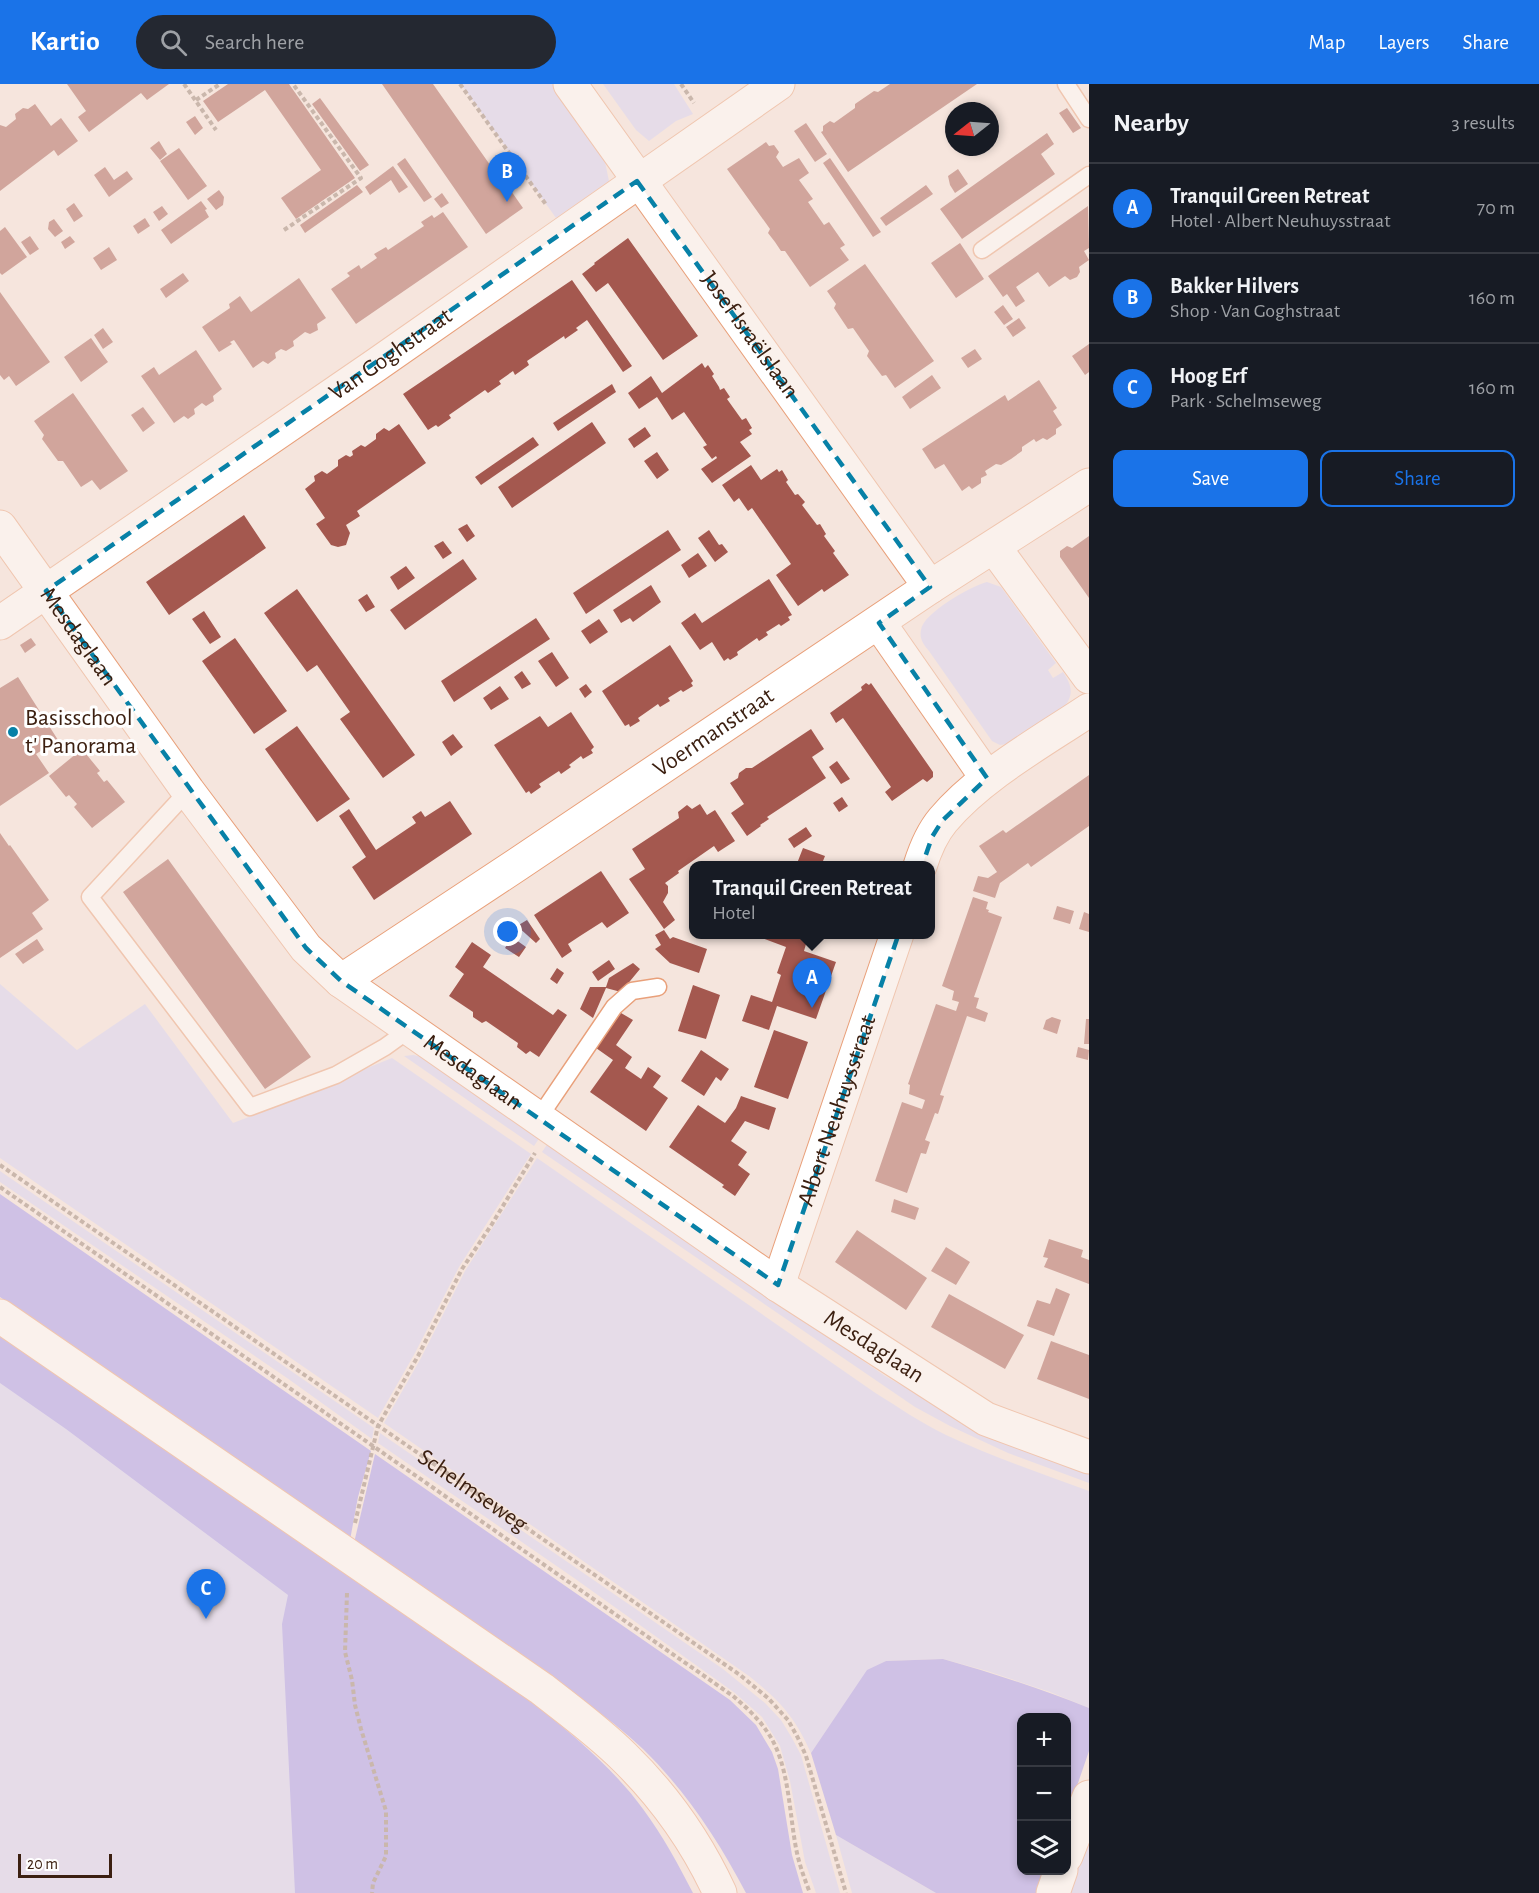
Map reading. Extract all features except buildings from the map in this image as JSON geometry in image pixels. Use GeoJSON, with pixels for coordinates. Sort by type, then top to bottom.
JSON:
{"type":"FeatureCollection","features":[{"type":"Feature","properties":{"kind":"street","name":"Josef Israëlslaan"},"geometry":{"type":"LineString","coordinates":[[570,84],[930,587]]}},
{"type":"Feature","properties":{"kind":"street","name":"Van Goghstraat"},"geometry":{"type":"LineString","coordinates":[[0,623],[376,365],[778,84]]}},
{"type":"Feature","properties":{"kind":"street","name":"Voermanstraat"},"geometry":{"type":"LineString","coordinates":[[341,981],[930,587],[1089,485]]}},
{"type":"Feature","properties":{"kind":"street","name":"Mesdaglaan"},"geometry":{"type":"LineString","coordinates":[[0,527],[188,791],[306,948],[341,981],[842,1328],[986,1419],[1089,1457]]}},
{"type":"Feature","properties":{"kind":"street"},"geometry":{"type":"LineString","coordinates":[[994,547],[1089,677]]}},
{"type":"Feature","properties":{"kind":"street"},"geometry":{"type":"LineString","coordinates":[[879,623],[987,778]]}},
{"type":"Feature","properties":{"kind":"street"},"geometry":{"type":"LineString","coordinates":[[922,861],[932,837],[942,821],[987,778],[1089,710]]}},
{"type":"Feature","properties":{"kind":"street","name":"Albert Neuhuysstraat"},"geometry":{"type":"LineString","coordinates":[[778,1285],[895,939]]}},
{"type":"Feature","properties":{"kind":"street"},"geometry":{"type":"LineString","coordinates":[[0,1316],[542,1689],[624,1756],[658,1794],[705,1861],[720,1893]]}},
{"type":"Feature","properties":{"kind":"street"},"geometry":{"type":"LineString","coordinates":[[1071,1843],[1089,1797]]}},
{"type":"Feature","properties":{"kind":"street"},"geometry":{"type":"LineString","coordinates":[[1053,1893],[1059,1875]]}},
{"type":"Feature","properties":{"kind":"lane"},"geometry":{"type":"LineString","coordinates":[[1066,84],[1089,119]]}},
{"type":"Feature","properties":{"kind":"lane"},"geometry":{"type":"LineString","coordinates":[[982,250],[1089,175]]}},
{"type":"Feature","properties":{"kind":"lane"},"geometry":{"type":"LineString","coordinates":[[188,791],[90,897],[250,1107],[336,1075],[385,1047],[410,1029]]}},
{"type":"Feature","properties":{"kind":"lane"},"geometry":{"type":"LineString","coordinates":[[538,1119],[614,1006],[632,991],[658,987]]}},
{"type":"Feature","properties":{"kind":"path"},"geometry":{"type":"LineString","coordinates":[[184,84],[216,130]]}},
{"type":"Feature","properties":{"kind":"path"},"geometry":{"type":"LineString","coordinates":[[196,100],[220,84]]}},
{"type":"Feature","properties":{"kind":"path"},"geometry":{"type":"LineString","coordinates":[[285,230],[361,178],[293,84]]}},
{"type":"Feature","properties":{"kind":"path"},"geometry":{"type":"LineString","coordinates":[[460,84],[565,231]]}},
{"type":"Feature","properties":{"kind":"path"},"geometry":{"type":"LineString","coordinates":[[372,1893],[373,1883],[386,1856],[386,1811],[360,1729],[345,1652],[350,1558],[360,1498],[378,1426],[418,1356],[462,1269],[536,1153]]}},
{"type":"Feature","properties":{"kind":"path","name":"Schelmseweg"},"geometry":{"type":"LineString","coordinates":[[0,1165],[740,1675],[768,1698],[788,1720],[806,1756],[846,1893]]}},
{"type":"Feature","properties":{"kind":"path","name":"Schelmseweg"},"geometry":{"type":"LineString","coordinates":[[0,1187],[733,1696],[769,1733],[776,1748],[782,1766],[797,1855],[810,1893]]}},
{"type":"Feature","properties":{"kind":"highlighted area"},"geometry":{"type":"Polygon","coordinates":[[[637,181],[930,587],[879,623],[987,778],[942,821],[932,837],[778,1285],[341,981],[306,948],[46,591],[637,181]]]}},
{"type":"Feature","properties":{"kind":"shaded area"},"geometry":{"type":"Polygon","coordinates":[[[461,84],[552,84],[605,162],[609,181],[556,218],[461,84]]]}},
{"type":"Feature","properties":{"kind":"shaded area"},"geometry":{"type":"Polygon","coordinates":[[[603,84],[674,84],[693,114],[676,121],[649,141],[636,130],[603,84]]]}},
{"type":"Feature","properties":{"kind":"shaded area"},"geometry":{"type":"Polygon","coordinates":[[[987,582],[1001,587],[1056,663],[1048,670],[1053,678],[1063,672],[1071,689],[1070,698],[1064,707],[1013,743],[1000,745],[992,741],[924,644],[921,636],[924,623],[939,608],[960,594],[987,582]]]}},
{"type":"Feature","properties":{"kind":"shaded area"},"geometry":{"type":"Polygon","coordinates":[[[0,984],[77,1050],[145,1004],[233,1123],[340,1082],[392,1058],[531,1154],[459,1267],[415,1353],[378,1418],[0,1158],[0,984]]]}},
{"type":"Feature","properties":{"kind":"shaded area"},"geometry":{"type":"Polygon","coordinates":[[[404,1056],[423,1057],[540,1137],[534,1146],[404,1056]]]}},
{"type":"Feature","properties":{"kind":"shaded area"},"geometry":{"type":"Polygon","coordinates":[[[548,1143],[885,1376],[964,1420],[1089,1471],[1089,1483],[1008,1453],[915,1407],[542,1152],[548,1143]]]}},
{"type":"Feature","properties":{"kind":"shaded area"},"geometry":{"type":"Polygon","coordinates":[[[537,1158],[874,1392],[919,1420],[981,1450],[1089,1491],[1089,1708],[1050,1692],[943,1659],[886,1661],[867,1671],[811,1753],[786,1710],[749,1676],[384,1423],[421,1358],[465,1271],[537,1158]]]}},
{"type":"Feature","properties":{"kind":"shaded area"},"geometry":{"type":"Polygon","coordinates":[[[0,1171],[374,1428],[372,1439],[287,1378],[0,1182],[0,1171]]]}},
{"type":"Feature","properties":{"kind":"shaded area"},"geometry":{"type":"Polygon","coordinates":[[[0,1194],[371,1451],[358,1497],[350,1540],[0,1297],[0,1194]]]}},
{"type":"Feature","properties":{"kind":"shaded area"},"geometry":{"type":"Polygon","coordinates":[[[0,1334],[562,1726],[591,1751],[630,1794],[655,1830],[692,1893],[0,1893],[0,1334]]]}},
{"type":"Feature","properties":{"kind":"shaded area"},"geometry":{"type":"Polygon","coordinates":[[[0,1334],[533,1703],[577,1739],[632,1794],[664,1840],[693,1893],[295,1893],[282,1624],[288,1595],[66,1429],[0,1383],[0,1334]]]}},
{"type":"Feature","properties":{"kind":"shaded area"},"geometry":{"type":"Polygon","coordinates":[[[380,1433],[723,1669],[765,1703],[781,1720],[801,1755],[840,1893],[816,1893],[805,1862],[790,1781],[780,1746],[762,1717],[735,1693],[574,1578],[378,1443],[380,1433]]]}},
{"type":"Feature","properties":{"kind":"shaded area"},"geometry":{"type":"Polygon","coordinates":[[[375,1454],[730,1700],[756,1725],[772,1752],[778,1769],[792,1855],[803,1893],[746,1893],[713,1835],[673,1781],[643,1749],[600,1713],[354,1543],[375,1454]]]}},
{"type":"Feature","properties":{"kind":"shaded area"},"geometry":{"type":"Polygon","coordinates":[[[943,1659],[1053,1694],[1089,1708],[1089,1751],[1071,1803],[1071,1713],[1017,1713],[1017,1875],[1045,1875],[1038,1893],[936,1893],[836,1835],[811,1753],[867,1670],[886,1661],[943,1659]]]}},
{"type":"Feature","properties":{"kind":"shaded area"},"geometry":{"type":"Polygon","coordinates":[[[1089,1829],[1089,1893],[1066,1893],[1089,1829]]]}},
{"type":"Feature","properties":{"kind":"shaded area"},"geometry":{"type":"Polygon","coordinates":[[[836,1835],[936,1893],[852,1893],[836,1835]]]}},
{"type":"Feature","properties":{"kind":"place","name":"Bakker Hilvers"},"geometry":{"type":"Point","coordinates":[507,202]}},
{"type":"Feature","properties":{"kind":"place","name":"Basisschool t' Panorama"},"geometry":{"type":"Point","coordinates":[13,732]}},
{"type":"Feature","properties":{"kind":"place","name":"Tranquil Green Retreat"},"geometry":{"type":"Point","coordinates":[812,1008]}},
{"type":"Feature","properties":{"kind":"place","name":"Hoog Erf"},"geometry":{"type":"Point","coordinates":[206,1619]}}]}
